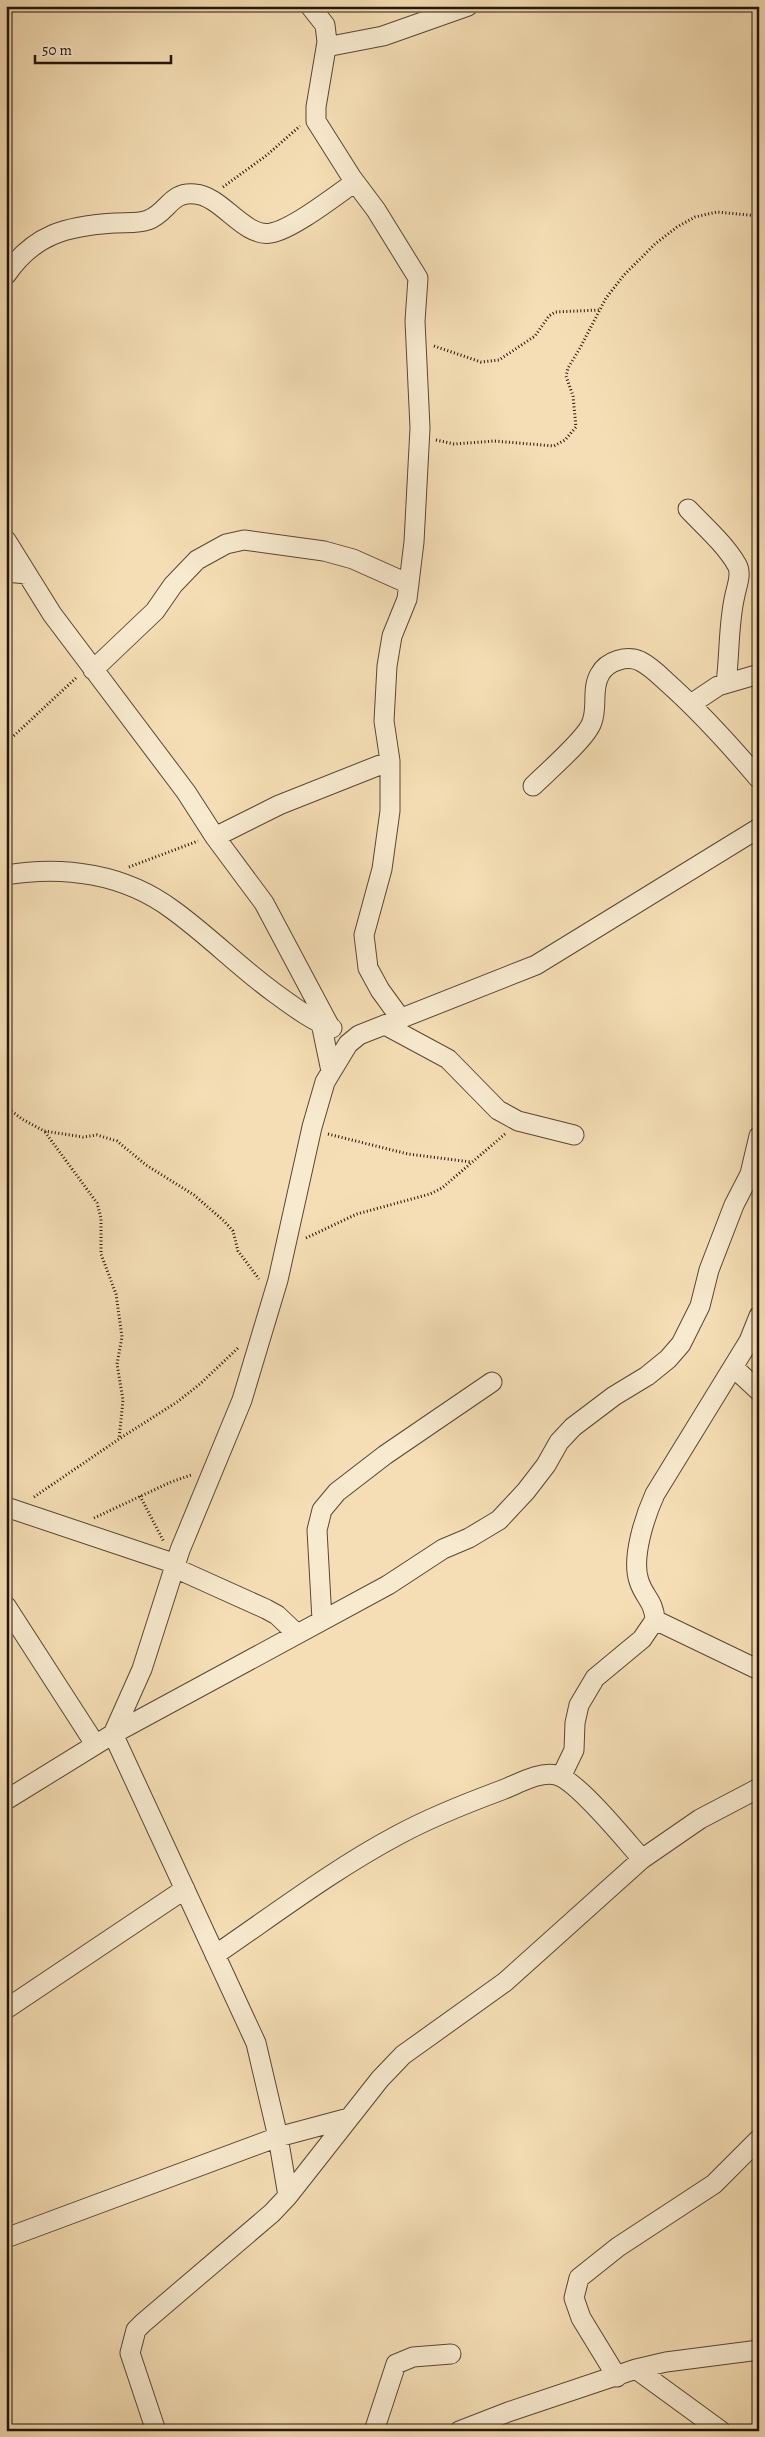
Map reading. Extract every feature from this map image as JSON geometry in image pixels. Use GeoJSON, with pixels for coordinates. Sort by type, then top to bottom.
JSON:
{"type":"FeatureCollection","features":[{"type":"Feature","properties":{"kind":"street"},"geometry":{"type":"LineString","coordinates":[[310,6],[325,25],[326,47],[316,121],[355,182],[376,210],[418,278],[416,343],[420,434],[414,542],[407,599],[392,636],[387,666],[384,721],[390,761],[390,812],[377,892],[364,935],[368,968],[380,990],[393,1022],[448,1059],[498,1110],[515,1120],[574,1135]]}},
{"type":"Feature","properties":{"kind":"street"},"geometry":{"type":"LineString","coordinates":[[326,47],[383,36],[468,6]]}},
{"type":"Feature","properties":{"kind":"street"},"geometry":{"type":"LineString","coordinates":[[6,274],[19,256],[60,231],[82,225],[146,221],[162,212],[177,196],[197,194],[206,197],[256,232],[270,234],[283,229],[355,182]]}},
{"type":"Feature","properties":{"kind":"street"},"geometry":{"type":"LineString","coordinates":[[688,509],[720,543],[738,566],[739,578],[729,623],[730,654],[726,683]]}},
{"type":"Feature","properties":{"kind":"street"},"geometry":{"type":"LineString","coordinates":[[6,540],[52,614],[186,792],[215,837],[264,903],[326,1025],[331,1071]]}},
{"type":"Feature","properties":{"kind":"street"},"geometry":{"type":"LineString","coordinates":[[91,667],[154,612],[173,585],[197,560],[226,544],[244,540],[324,551],[362,562],[409,584]]}},
{"type":"Feature","properties":{"kind":"street"},"geometry":{"type":"LineString","coordinates":[[6,572],[28,574]]}},
{"type":"Feature","properties":{"kind":"street"},"geometry":{"type":"LineString","coordinates":[[533,786],[588,732],[594,715],[594,694],[600,672],[614,661],[626,659],[638,660],[649,666],[690,704],[759,779]]}},
{"type":"Feature","properties":{"kind":"street"},"geometry":{"type":"LineString","coordinates":[[690,704],[718,686],[759,674]]}},
{"type":"Feature","properties":{"kind":"street"},"geometry":{"type":"LineString","coordinates":[[215,837],[279,805],[390,761]]}},
{"type":"Feature","properties":{"kind":"street"},"geometry":{"type":"LineString","coordinates":[[288,2196],[278,2137],[256,2043],[113,1734],[142,1669],[174,1565],[211,1471],[242,1400],[273,1298],[312,1127],[325,1082],[348,1044],[359,1035],[536,965],[759,828]]}},
{"type":"Feature","properties":{"kind":"street"},"geometry":{"type":"LineString","coordinates":[[6,875],[39,871],[71,871],[107,876],[139,890],[172,909],[259,982],[305,1015],[326,1025],[359,1035]]}},
{"type":"Feature","properties":{"kind":"street"},"geometry":{"type":"LineString","coordinates":[[6,1800],[113,1734],[388,1585],[443,1549],[469,1538],[499,1520],[526,1491],[546,1465],[559,1442],[573,1427],[591,1412],[648,1376],[668,1359],[681,1344],[700,1306],[709,1270],[734,1205],[755,1175],[759,1136]]}},
{"type":"Feature","properties":{"kind":"street"},"geometry":{"type":"LineString","coordinates":[[561,1776],[574,1750],[576,1715],[594,1678],[642,1639],[655,1620],[652,1602],[639,1582],[638,1575],[637,1563],[645,1518],[667,1473],[749,1341],[759,1316]]}},
{"type":"Feature","properties":{"kind":"street"},"geometry":{"type":"LineString","coordinates":[[733,1366],[759,1391]]}},
{"type":"Feature","properties":{"kind":"street"},"geometry":{"type":"LineString","coordinates":[[322,1620],[317,1530],[322,1510],[337,1492],[385,1454],[492,1382]]}},
{"type":"Feature","properties":{"kind":"street"},"geometry":{"type":"LineString","coordinates":[[12,1508],[174,1565],[277,1615],[297,1634]]}},
{"type":"Feature","properties":{"kind":"street"},"geometry":{"type":"LineString","coordinates":[[6,1606],[96,1744]]}},
{"type":"Feature","properties":{"kind":"street"},"geometry":{"type":"LineString","coordinates":[[655,1620],[759,1670]]}},
{"type":"Feature","properties":{"kind":"street"},"geometry":{"type":"LineString","coordinates":[[215,1955],[328,1877],[399,1834],[462,1805],[538,1776],[554,1774],[561,1776],[600,1811],[642,1860]]}},
{"type":"Feature","properties":{"kind":"street"},"geometry":{"type":"LineString","coordinates":[[156,2431],[131,2362],[130,2353],[136,2330],[260,2225],[288,2196],[386,2072],[403,2055],[504,1982],[642,1860],[700,1819],[759,1788]]}},
{"type":"Feature","properties":{"kind":"street"},"geometry":{"type":"LineString","coordinates":[[6,2009],[185,1889]]}},
{"type":"Feature","properties":{"kind":"street"},"geometry":{"type":"LineString","coordinates":[[6,2238],[278,2137],[349,2118]]}},
{"type":"Feature","properties":{"kind":"street"},"geometry":{"type":"LineString","coordinates":[[616,2377],[582,2318],[574,2298],[579,2278],[618,2247],[714,2184],[759,2139]]}},
{"type":"Feature","properties":{"kind":"street"},"geometry":{"type":"LineString","coordinates":[[459,2431],[508,2412],[636,2369],[666,2362],[759,2350]]}},
{"type":"Feature","properties":{"kind":"street"},"geometry":{"type":"LineString","coordinates":[[374,2431],[396,2364],[413,2357],[451,2354]]}},
{"type":"Feature","properties":{"kind":"street"},"geometry":{"type":"LineString","coordinates":[[636,2369],[721,2431]]}},
{"type":"Feature","properties":{"kind":"path"},"geometry":{"type":"LineString","coordinates":[[206,197],[267,155],[316,112]]}},
{"type":"Feature","properties":{"kind":"path"},"geometry":{"type":"LineString","coordinates":[[420,434],[454,444],[494,441],[554,446],[565,440],[576,427],[573,396],[566,376],[568,368],[587,337],[599,310],[624,275],[655,244],[677,227],[695,217],[717,212],[759,216]]}},
{"type":"Feature","properties":{"kind":"path"},"geometry":{"type":"LineString","coordinates":[[416,343],[435,346],[481,362],[499,360],[535,336],[549,316],[555,312],[599,310]]}},
{"type":"Feature","properties":{"kind":"path"},"geometry":{"type":"LineString","coordinates":[[6,743],[91,667]]}},
{"type":"Feature","properties":{"kind":"path"},"geometry":{"type":"LineString","coordinates":[[107,876],[162,854],[215,837]]}},
{"type":"Feature","properties":{"kind":"path"},"geometry":{"type":"LineString","coordinates":[[6,1107],[44,1132],[97,1202],[101,1218],[101,1254],[116,1294],[122,1337],[117,1364],[122,1400],[119,1439]]}},
{"type":"Feature","properties":{"kind":"path"},"geometry":{"type":"LineString","coordinates":[[286,1246],[340,1224],[357,1214],[430,1194],[453,1180],[505,1134],[515,1120]]}},
{"type":"Feature","properties":{"kind":"path"},"geometry":{"type":"LineString","coordinates":[[312,1127],[347,1140],[399,1150],[408,1154],[472,1162]]}},
{"type":"Feature","properties":{"kind":"path"},"geometry":{"type":"LineString","coordinates":[[44,1132],[83,1137],[98,1135],[109,1137],[124,1146],[146,1165],[194,1195],[233,1231],[238,1251],[273,1298]]}},
{"type":"Feature","properties":{"kind":"path"},"geometry":{"type":"LineString","coordinates":[[12,1508],[177,1402],[200,1384],[242,1343]]}},
{"type":"Feature","properties":{"kind":"path"},"geometry":{"type":"LineString","coordinates":[[92,1520],[171,1482],[193,1474],[211,1471]]}},
{"type":"Feature","properties":{"kind":"path"},"geometry":{"type":"LineString","coordinates":[[140,1496],[168,1547],[174,1565]]}}]}
